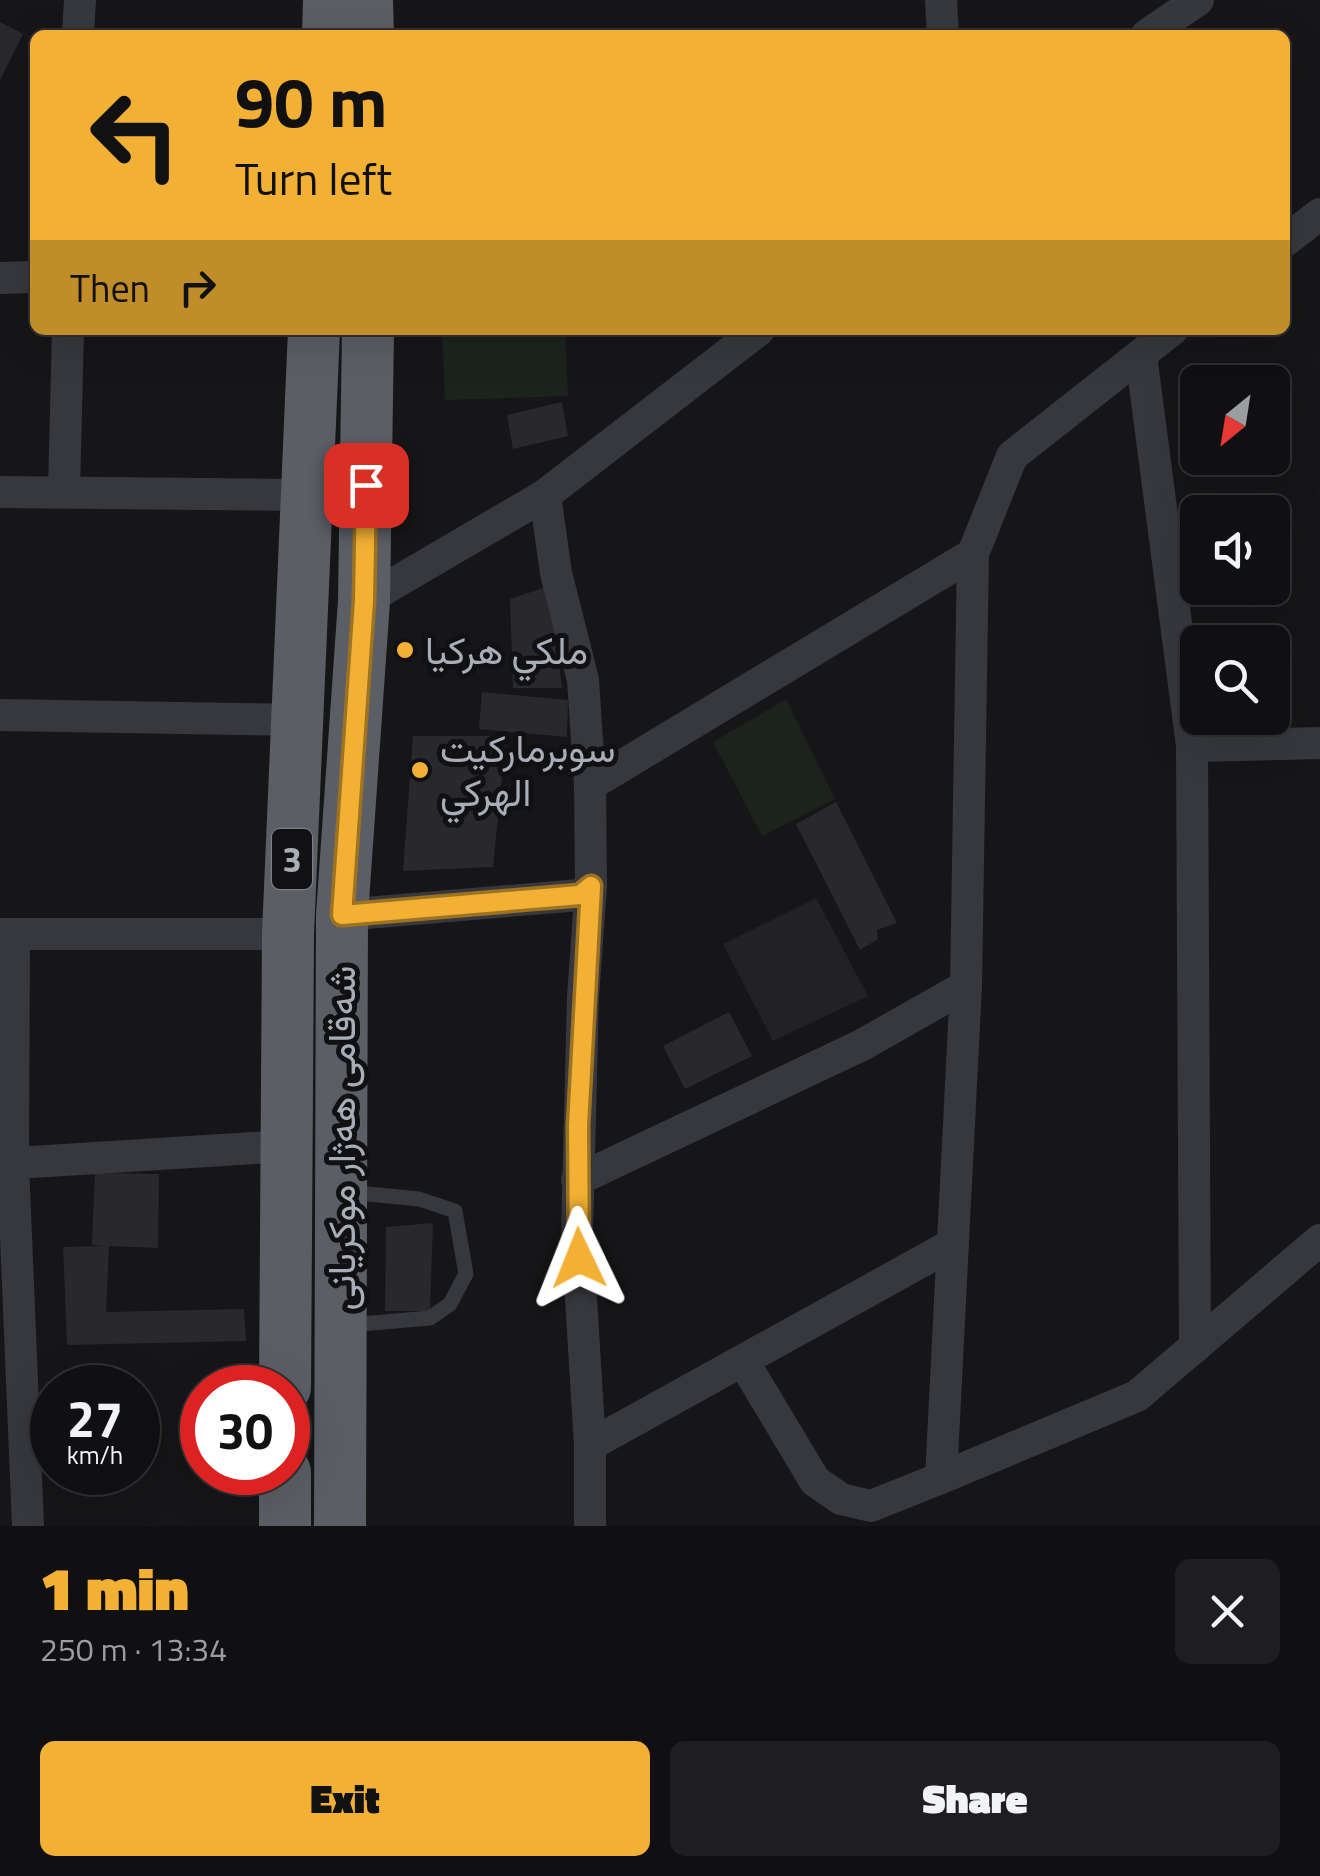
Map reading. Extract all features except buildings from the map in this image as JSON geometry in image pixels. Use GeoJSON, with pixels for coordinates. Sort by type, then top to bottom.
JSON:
{"type":"FeatureCollection","features":[{"type":"Feature","properties":{"kind":"highway"},"geometry":{"type":"LineString","coordinates":[[328,30],[329,0]]}},
{"type":"Feature","properties":{"kind":"highway"},"geometry":{"type":"LineString","coordinates":[[367,0],[368,30]]}},
{"type":"Feature","properties":{"kind":"highway","name":"شەقامی ھەژار موکریانی"},"geometry":{"type":"LineString","coordinates":[[285,1365],[288,934],[314,335]]}},
{"type":"Feature","properties":{"kind":"highway","name":"شەقامی ھەژار موکریانی"},"geometry":{"type":"LineString","coordinates":[[340,1526],[342,915],[364,601],[368,335]]}},
{"type":"Feature","properties":{"kind":"highway"},"geometry":{"type":"LineString","coordinates":[[285,1495],[285,1526]]}},
{"type":"Feature","properties":{"kind":"street"},"geometry":{"type":"LineString","coordinates":[[78,30],[80,0]]}},
{"type":"Feature","properties":{"kind":"street"},"geometry":{"type":"LineString","coordinates":[[941,0],[942,30]]}},
{"type":"Feature","properties":{"kind":"street"},"geometry":{"type":"LineString","coordinates":[[1153,30],[1183,5]]}},
{"type":"Feature","properties":{"kind":"street"},"geometry":{"type":"LineString","coordinates":[[1290,238],[1320,214]]}},
{"type":"Feature","properties":{"kind":"street"},"geometry":{"type":"LineString","coordinates":[[0,278],[30,277]]}},
{"type":"Feature","properties":{"kind":"street"},"geometry":{"type":"LineString","coordinates":[[64,490],[68,335]]}},
{"type":"Feature","properties":{"kind":"street"},"geometry":{"type":"LineString","coordinates":[[364,601],[545,494],[752,335]]}},
{"type":"Feature","properties":{"kind":"street"},"geometry":{"type":"LineString","coordinates":[[942,1478],[966,986],[973,554],[1012,456],[1166,335]]}},
{"type":"Feature","properties":{"kind":"street"},"geometry":{"type":"LineString","coordinates":[[1140,355],[1192,746],[1194,1347]]}},
{"type":"Feature","properties":{"kind":"street"},"geometry":{"type":"LineString","coordinates":[[0,492],[304,494]]}},
{"type":"Feature","properties":{"kind":"street"},"geometry":{"type":"LineString","coordinates":[[545,494],[556,573],[583,680],[590,785],[591,886],[577,1180],[590,1445],[590,1526]]}},
{"type":"Feature","properties":{"kind":"street"},"geometry":{"type":"LineString","coordinates":[[590,785],[973,554]]}},
{"type":"Feature","properties":{"kind":"street"},"geometry":{"type":"LineString","coordinates":[[0,715],[299,720]]}},
{"type":"Feature","properties":{"kind":"street"},"geometry":{"type":"LineString","coordinates":[[1192,746],[1320,742]]}},
{"type":"Feature","properties":{"kind":"street"},"geometry":{"type":"LineString","coordinates":[[342,915],[580,895],[591,886]]}},
{"type":"Feature","properties":{"kind":"street"},"geometry":{"type":"LineString","coordinates":[[28,1526],[11,1379],[6,1164],[7,934],[288,934]]}},
{"type":"Feature","properties":{"kind":"street"},"geometry":{"type":"LineString","coordinates":[[577,1180],[862,1045],[966,986]]}},
{"type":"Feature","properties":{"kind":"street"},"geometry":{"type":"LineString","coordinates":[[6,1164],[286,1146]]}},
{"type":"Feature","properties":{"kind":"street"},"geometry":{"type":"LineString","coordinates":[[742,1361],[816,1482],[841,1499],[871,1506],[1137,1396],[1320,1240]]}},
{"type":"Feature","properties":{"kind":"street"},"geometry":{"type":"LineString","coordinates":[[590,1445],[953,1244]]}},
{"type":"Feature","properties":{"kind":"lane"},"geometry":{"type":"LineString","coordinates":[[340,1192],[418,1199],[454,1211],[466,1274],[450,1304],[430,1318],[340,1326]]}},
{"type":"Feature","properties":{"kind":"shaded area"},"geometry":{"type":"Polygon","coordinates":[[[442,335],[565,335],[568,396],[445,400],[442,335]]]}},
{"type":"Feature","properties":{"kind":"shaded area"},"geometry":{"type":"Polygon","coordinates":[[[786,699],[835,799],[762,836],[713,742],[786,699]]]}},
{"type":"Feature","properties":{"kind":"shaded area"},"geometry":{"type":"Polygon","coordinates":[[[816,898],[868,996],[773,1041],[723,944],[816,898]]]}},
{"type":"Feature","properties":{"kind":"place","name":"ملكي هركيا"},"geometry":{"type":"Point","coordinates":[405,650]}},
{"type":"Feature","properties":{"kind":"place","name":"سوبرماركيت الهركي"},"geometry":{"type":"Point","coordinates":[420,770]}},
{"type":"Feature","properties":{"kind":"route"},"geometry":{"type":"LineString","coordinates":[[366,485],[364,601],[342,915],[580,895],[591,886],[578,1126],[579,1258]]}}]}
